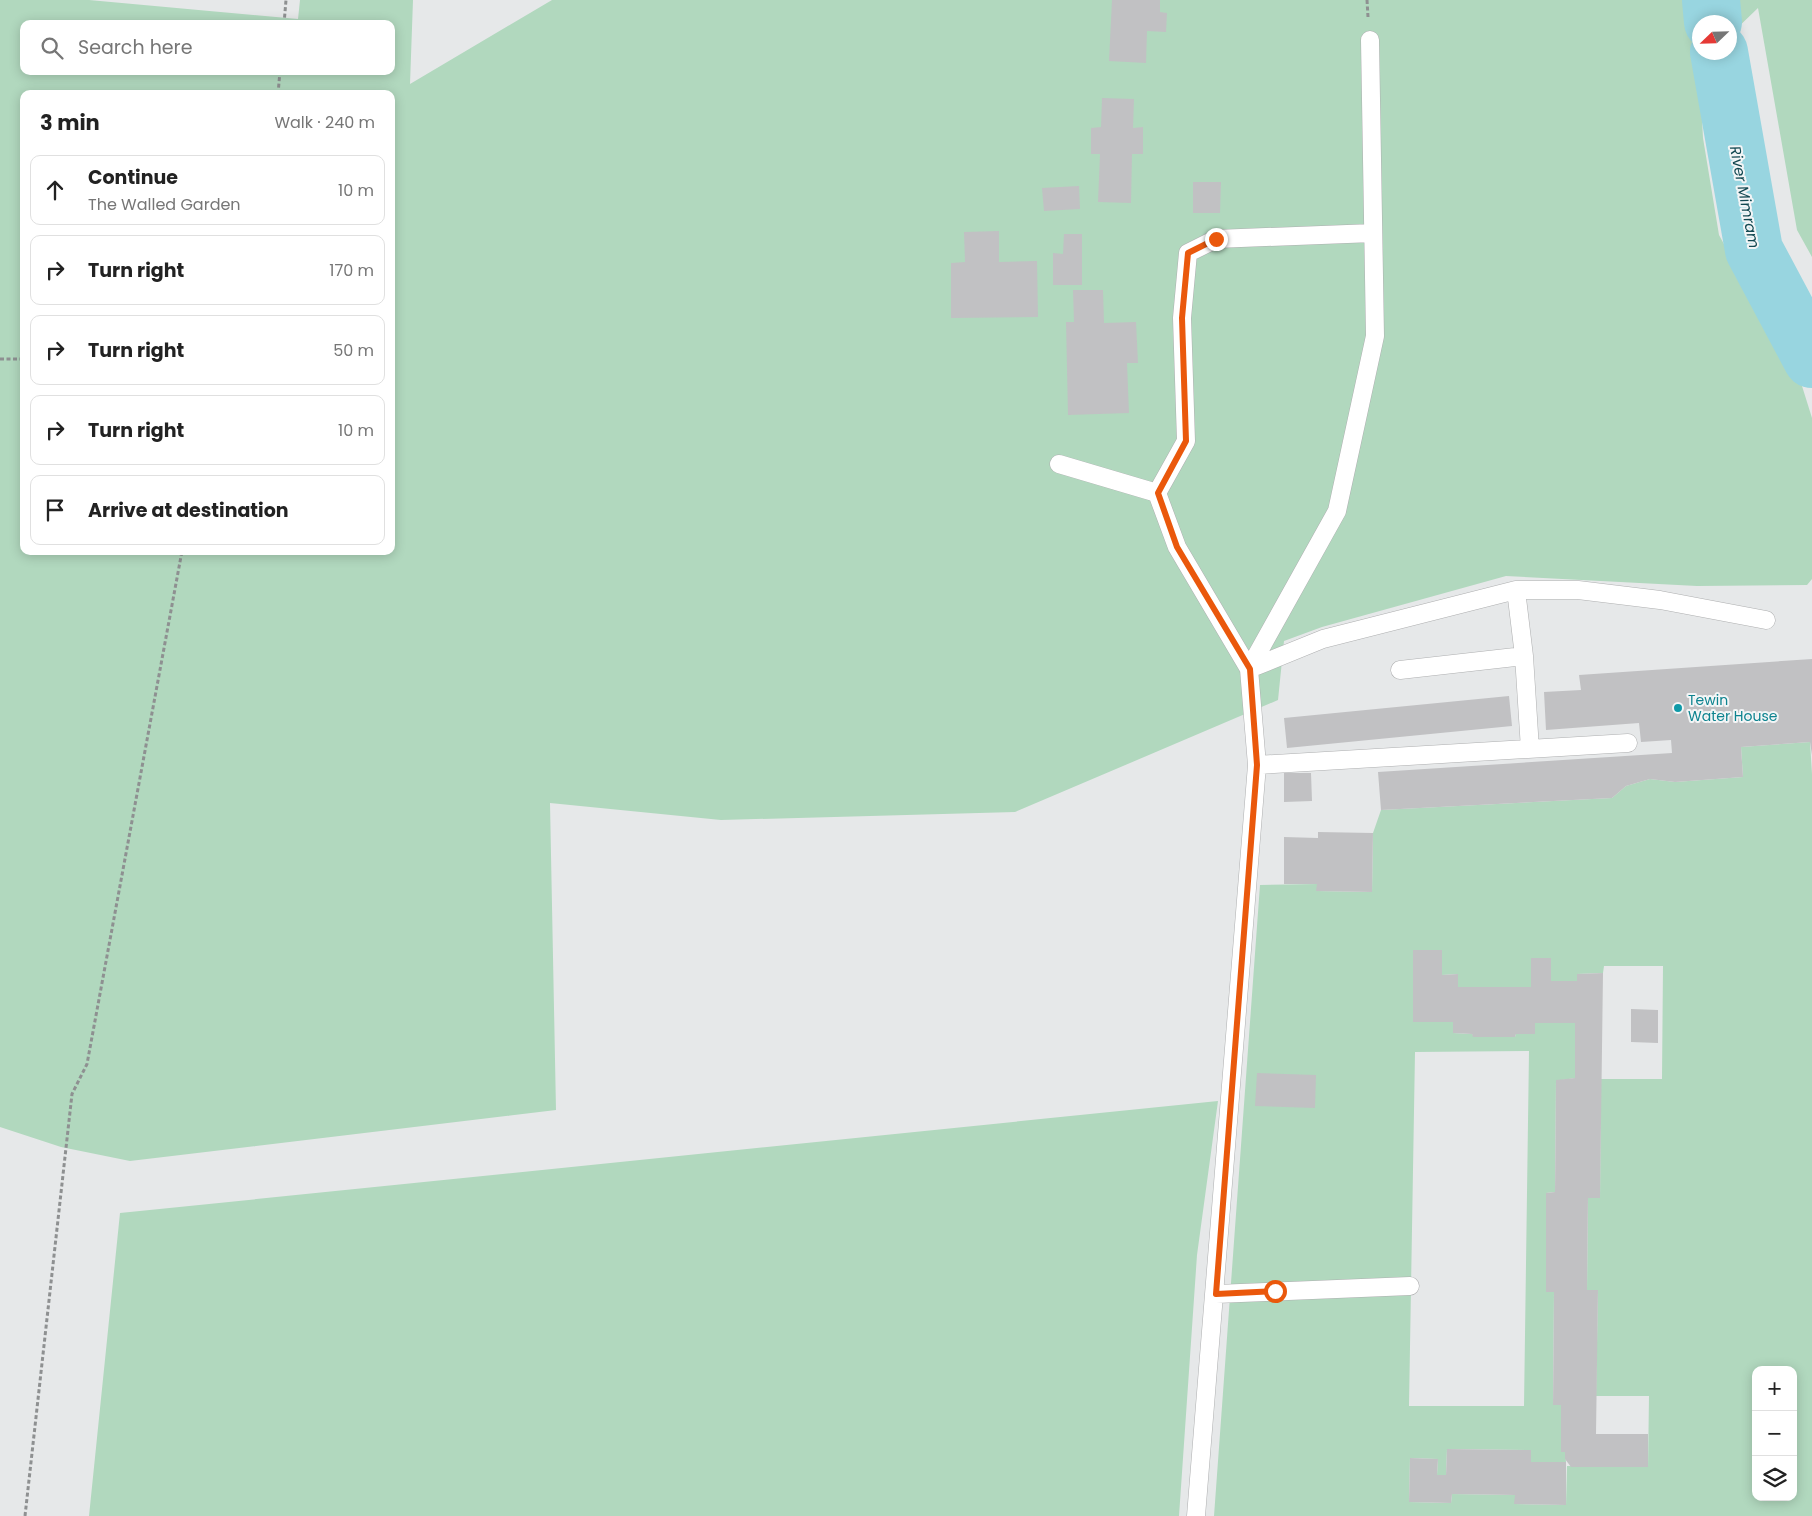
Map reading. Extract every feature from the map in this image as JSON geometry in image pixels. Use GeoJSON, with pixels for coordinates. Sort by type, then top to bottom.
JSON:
{"type":"FeatureCollection","features":[{"type":"Feature","properties":{"kind":"lane"},"geometry":{"type":"LineString","coordinates":[[1250,669],[1338,511],[1375,336],[1370,40]]}},
{"type":"Feature","properties":{"kind":"lane"},"geometry":{"type":"LineString","coordinates":[[1196,1516],[1216,1294],[1257,765],[1250,669],[1177,547],[1158,493],[1186,441],[1182,318],[1188,253],[1216,239],[1373,234]]}},
{"type":"Feature","properties":{"kind":"lane"},"geometry":{"type":"LineString","coordinates":[[1059,464],[1158,493]]}},
{"type":"Feature","properties":{"kind":"lane"},"geometry":{"type":"LineString","coordinates":[[1250,669],[1323,640],[1516,590],[1578,590],[1660,600],[1766,620]]}},
{"type":"Feature","properties":{"kind":"lane"},"geometry":{"type":"LineString","coordinates":[[1516,590],[1524,656],[1530,749]]}},
{"type":"Feature","properties":{"kind":"lane"},"geometry":{"type":"LineString","coordinates":[[1400,670],[1524,656]]}},
{"type":"Feature","properties":{"kind":"lane"},"geometry":{"type":"LineString","coordinates":[[1257,765],[1628,743]]}},
{"type":"Feature","properties":{"kind":"lane"},"geometry":{"type":"LineString","coordinates":[[1216,1294],[1410,1286]]}},
{"type":"Feature","properties":{"kind":"path"},"geometry":{"type":"LineString","coordinates":[[284,20],[286,0]]}},
{"type":"Feature","properties":{"kind":"path"},"geometry":{"type":"LineString","coordinates":[[278,90],[280,75]]}},
{"type":"Feature","properties":{"kind":"path"},"geometry":{"type":"LineString","coordinates":[[0,359],[20,358]]}},
{"type":"Feature","properties":{"kind":"path"},"geometry":{"type":"LineString","coordinates":[[25,1516],[72,1094],[87,1064],[181,555]]}},
{"type":"Feature","properties":{"kind":"green space"},"geometry":{"type":"Polygon","coordinates":[[[0,0],[89,0],[298,19],[300,0],[413,0],[410,84],[552,0],[1812,0],[1812,257],[1797,230],[1758,8],[1737,28],[1737,15],[1692,15],[1692,60],[1704,60],[1699,65],[1703,138],[1719,235],[1802,386],[1812,418],[1812,579],[1807,585],[1697,586],[1506,576],[1322,627],[1284,641],[1278,700],[1015,812],[721,820],[550,803],[556,1110],[130,1161],[61,1147],[0,1127],[0,0]]]}},
{"type":"Feature","properties":{"kind":"green space"},"geometry":{"type":"Polygon","coordinates":[[[1810,742],[1812,774],[1812,1516],[1214,1516],[1260,885],[1317,884],[1317,891],[1372,892],[1373,833],[1381,810],[1612,798],[1626,786],[1650,779],[1675,782],[1743,777],[1741,747],[1810,742]],[[1413,950],[1453,1022],[1453,1033],[1472,1034],[1474,1037],[1515,1037],[1516,1034],[1535,1023],[1575,1023],[1575,1078],[1556,1081],[1555,1192],[1546,1193],[1546,1291],[1554,1292],[1553,1404],[1561,1405],[1561,1451],[1565,1452],[1566,1462],[1531,1462],[1531,1450],[1447,1449],[1446,1475],[1437,1475],[1438,1459],[1410,1458],[1409,1502],[1451,1503],[1452,1494],[1515,1495],[1515,1504],[1566,1505],[1567,1466],[1648,1467],[1649,1396],[1596,1396],[1598,1290],[1587,1290],[1588,1198],[1600,1198],[1601,1079],[1662,1079],[1663,966],[1604,966],[1603,973],[1577,974],[1577,981],[1551,981],[1551,958],[1531,958],[1531,987],[1458,987],[1458,974],[1442,975],[1442,950],[1413,950]],[[1529,1051],[1415,1052],[1409,1406],[1524,1406],[1529,1051]]]}},
{"type":"Feature","properties":{"kind":"green space"},"geometry":{"type":"Polygon","coordinates":[[[1218,1101],[1197,1255],[1179,1516],[89,1516],[120,1213],[1218,1101]]]}},
{"type":"Feature","properties":{"kind":"building"},"geometry":{"type":"Polygon","coordinates":[[[1112,0],[1160,0],[1160,12],[1167,13],[1166,32],[1147,31],[1146,63],[1109,61],[1112,0]]]}},
{"type":"Feature","properties":{"kind":"building"},"geometry":{"type":"Polygon","coordinates":[[[1102,98],[1134,99],[1133,128],[1143,127],[1143,154],[1132,154],[1131,203],[1098,202],[1100,154],[1091,154],[1091,128],[1101,127],[1102,98]]]}},
{"type":"Feature","properties":{"kind":"building"},"geometry":{"type":"Polygon","coordinates":[[[1193,182],[1221,182],[1220,213],[1193,213],[1193,182]]]}},
{"type":"Feature","properties":{"kind":"building"},"geometry":{"type":"Polygon","coordinates":[[[1079,186],[1080,209],[1044,211],[1042,188],[1079,186]]]}},
{"type":"Feature","properties":{"kind":"building"},"geometry":{"type":"Polygon","coordinates":[[[999,231],[999,262],[1037,261],[1038,317],[951,318],[951,263],[965,262],[964,232],[999,231]]]}},
{"type":"Feature","properties":{"kind":"building"},"geometry":{"type":"Polygon","coordinates":[[[1064,234],[1082,234],[1082,285],[1053,285],[1053,253],[1063,254],[1064,234]]]}},
{"type":"Feature","properties":{"kind":"building"},"geometry":{"type":"Polygon","coordinates":[[[1073,290],[1103,290],[1104,323],[1136,322],[1138,363],[1127,363],[1129,413],[1068,415],[1066,322],[1074,322],[1073,290]]]}},
{"type":"Feature","properties":{"kind":"building","name":"Tewin Water House"},"geometry":{"type":"Polygon","coordinates":[[[1812,659],[1812,755],[1810,742],[1741,747],[1743,777],[1675,782],[1650,779],[1626,786],[1612,798],[1381,810],[1378,772],[1672,753],[1671,740],[1641,742],[1639,723],[1546,730],[1544,692],[1581,690],[1579,675],[1812,659]]]}},
{"type":"Feature","properties":{"kind":"building"},"geometry":{"type":"Polygon","coordinates":[[[1509,696],[1512,726],[1287,748],[1284,718],[1509,696]]]}},
{"type":"Feature","properties":{"kind":"building"},"geometry":{"type":"Polygon","coordinates":[[[1284,773],[1311,773],[1312,801],[1284,802],[1284,773]]]}},
{"type":"Feature","properties":{"kind":"building"},"geometry":{"type":"Polygon","coordinates":[[[1318,832],[1373,833],[1372,892],[1316,891],[1317,884],[1284,884],[1284,837],[1318,838],[1318,832]]]}},
{"type":"Feature","properties":{"kind":"building"},"geometry":{"type":"Polygon","coordinates":[[[1413,950],[1442,950],[1442,975],[1458,974],[1458,987],[1531,987],[1531,958],[1551,958],[1551,981],[1577,981],[1577,974],[1603,973],[1600,1198],[1588,1198],[1587,1290],[1598,1290],[1596,1434],[1648,1434],[1648,1467],[1571,1467],[1565,1459],[1565,1452],[1561,1452],[1561,1405],[1553,1405],[1554,1292],[1546,1292],[1546,1193],[1555,1192],[1556,1080],[1575,1078],[1575,1023],[1535,1023],[1535,1034],[1516,1034],[1515,1037],[1473,1037],[1472,1034],[1453,1033],[1453,1022],[1413,1022],[1413,950]]]}},
{"type":"Feature","properties":{"kind":"building"},"geometry":{"type":"Polygon","coordinates":[[[1631,1009],[1658,1010],[1658,1043],[1631,1042],[1631,1009]]]}},
{"type":"Feature","properties":{"kind":"building"},"geometry":{"type":"Polygon","coordinates":[[[1257,1073],[1316,1075],[1315,1108],[1255,1106],[1257,1073]]]}},
{"type":"Feature","properties":{"kind":"building"},"geometry":{"type":"Polygon","coordinates":[[[1447,1449],[1531,1450],[1531,1462],[1566,1462],[1566,1505],[1514,1504],[1515,1495],[1452,1494],[1451,1503],[1409,1502],[1410,1458],[1438,1459],[1437,1475],[1446,1475],[1447,1449]]]}},
{"type":"Feature","properties":{"kind":"waterway","name":"River Mimram"},"geometry":{"type":"LineString","coordinates":[[1711,0],[1712,15]]}},
{"type":"Feature","properties":{"kind":"waterway","name":"River Mimram"},"geometry":{"type":"LineString","coordinates":[[1720,60],[1754,250],[1812,359]]}},
{"type":"Feature","properties":{"kind":"place","name":"Tewin Water House"},"geometry":{"type":"Point","coordinates":[1678,708]}},
{"type":"Feature","properties":{"kind":"route"},"geometry":{"type":"LineString","coordinates":[[1216,239],[1188,253],[1182,318],[1186,441],[1158,493],[1177,547],[1250,669],[1257,765],[1216,1294],[1275,1291]]}}]}
